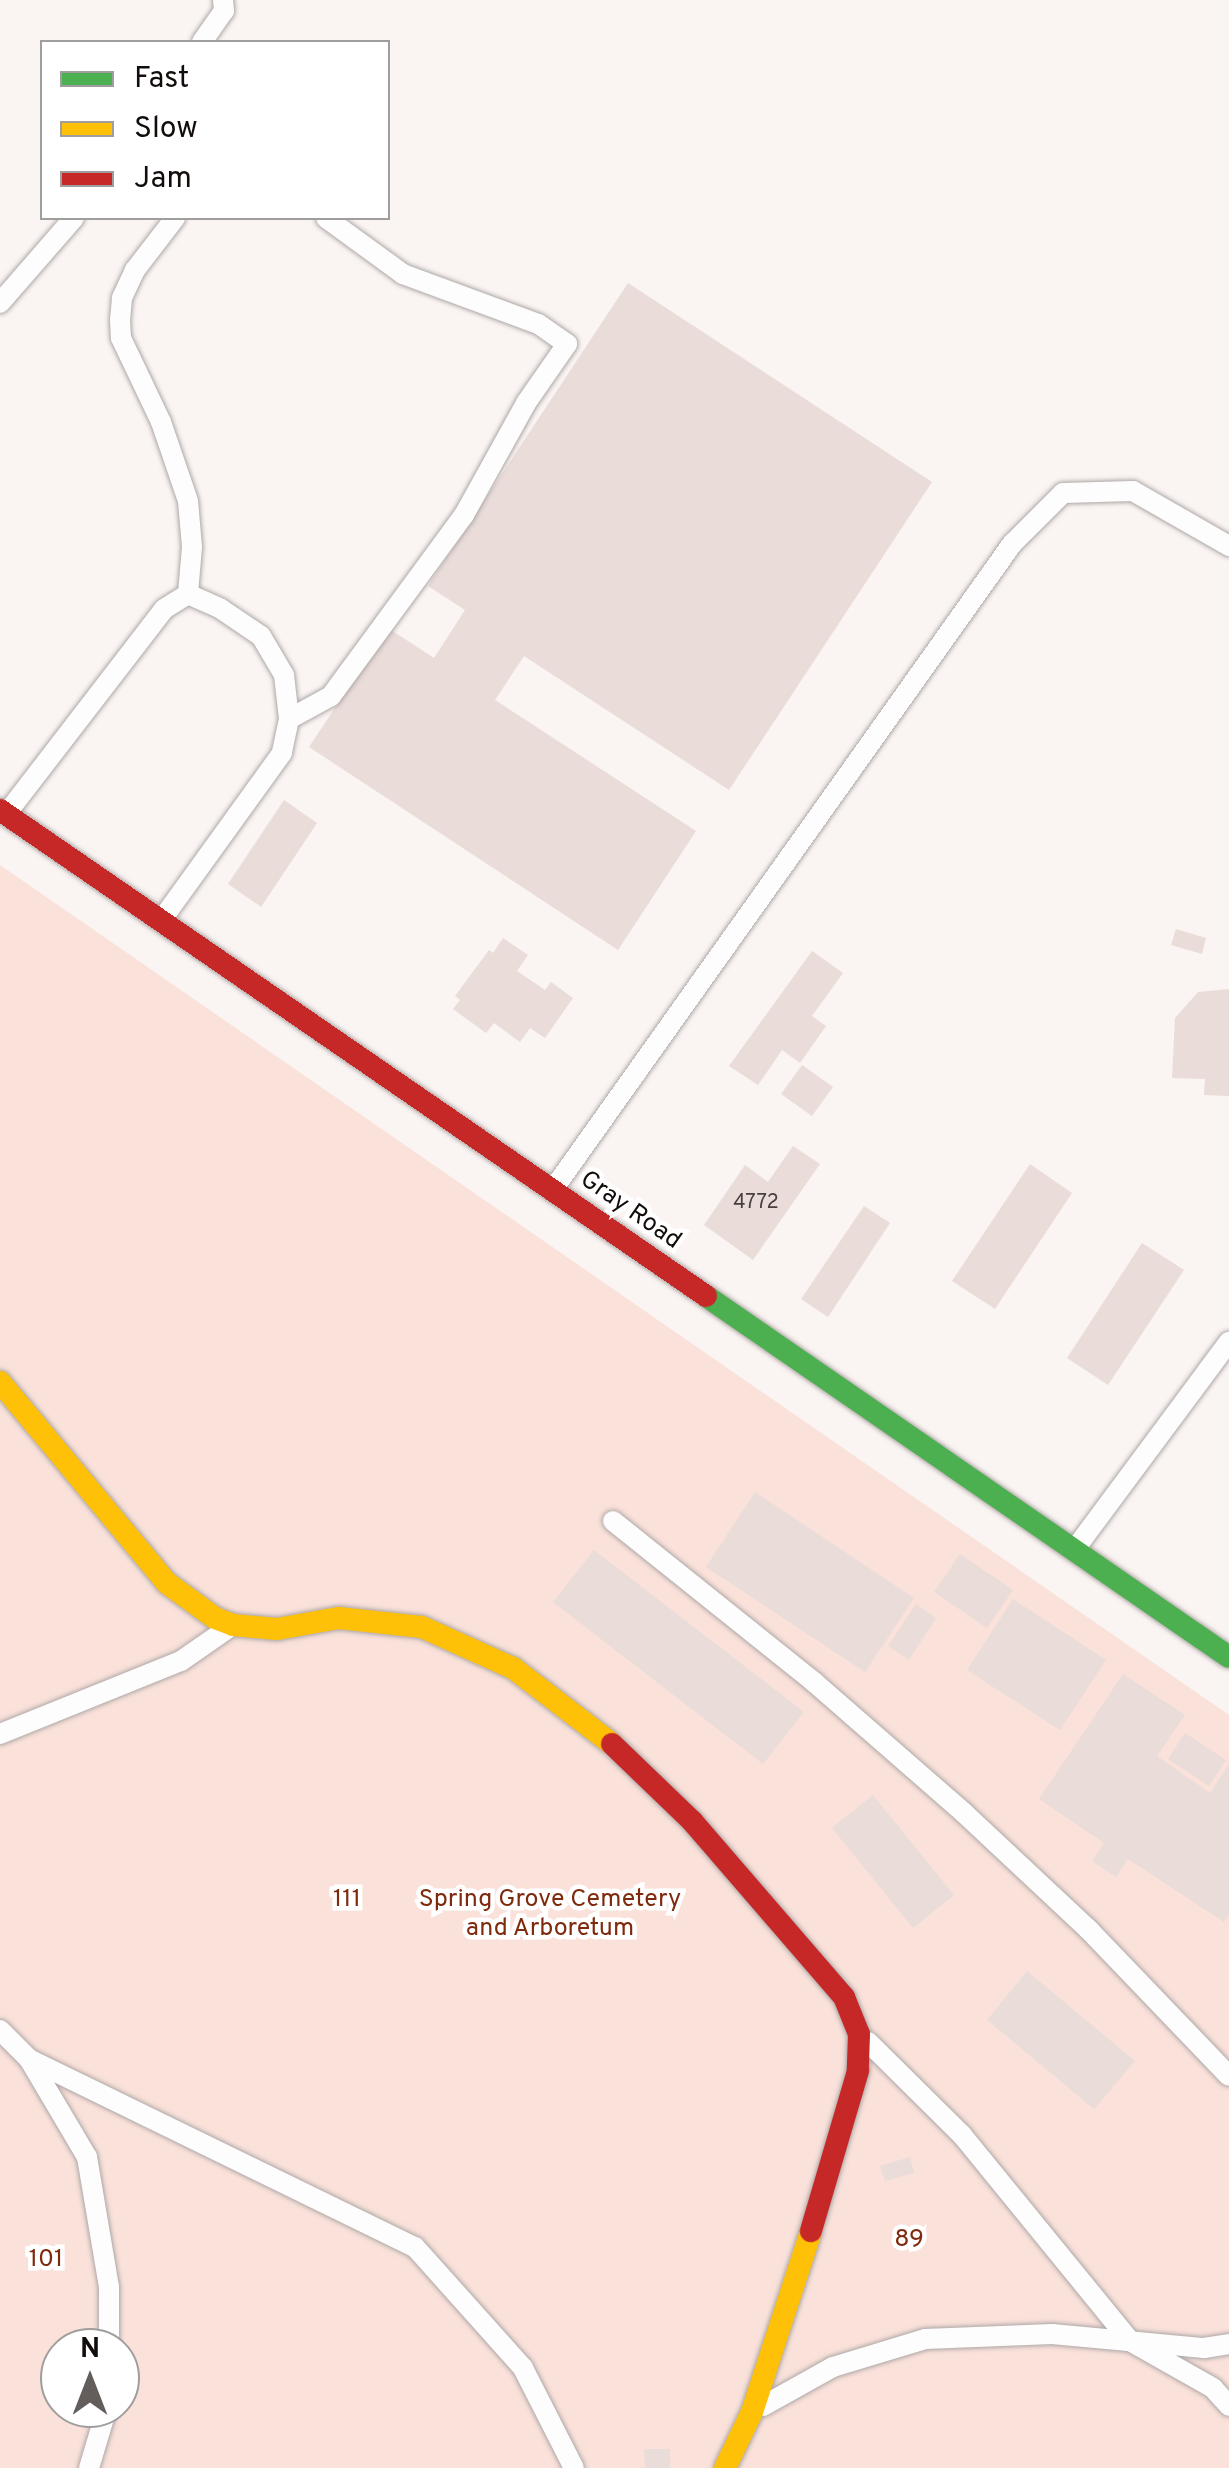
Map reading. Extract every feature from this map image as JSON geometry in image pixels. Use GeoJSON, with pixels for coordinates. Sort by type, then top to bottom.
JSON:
{"type":"FeatureCollection","features":[{"type":"Feature","properties":{"kind":"street","name":"Gray Road"},"geometry":{"type":"LineString","coordinates":[[3,812],[1229,1657]]}},
{"type":"Feature","properties":{"kind":"street"},"geometry":{"type":"LineString","coordinates":[[0,1382],[167,1583],[216,1618],[233,1625],[277,1628],[339,1618],[422,1626],[512,1668],[600,1734],[692,1822],[844,1997],[860,2034],[858,2071],[832,2167],[752,2412],[725,2468]]}},
{"type":"Feature","properties":{"kind":"lane"},"geometry":{"type":"LineString","coordinates":[[203,40],[224,12],[223,0]]}},
{"type":"Feature","properties":{"kind":"lane"},"geometry":{"type":"LineString","coordinates":[[0,304],[72,220]]}},
{"type":"Feature","properties":{"kind":"lane"},"geometry":{"type":"LineString","coordinates":[[174,220],[136,270],[122,298],[120,320],[121,338],[161,422],[188,501],[192,547],[188,594]]}},
{"type":"Feature","properties":{"kind":"lane"},"geometry":{"type":"LineString","coordinates":[[289,719],[330,696],[464,515],[526,403],[567,344],[538,324],[403,274],[329,220]]}},
{"type":"Feature","properties":{"kind":"lane"},"geometry":{"type":"LineString","coordinates":[[552,1191],[1012,544],[1063,493],[1133,490],[1229,546]]}},
{"type":"Feature","properties":{"kind":"lane"},"geometry":{"type":"LineString","coordinates":[[161,922],[282,753],[289,719],[284,676],[261,636],[188,594]]}},
{"type":"Feature","properties":{"kind":"lane"},"geometry":{"type":"LineString","coordinates":[[3,812],[164,609],[188,594]]}},
{"type":"Feature","properties":{"kind":"lane"},"geometry":{"type":"LineString","coordinates":[[1074,1550],[1229,1342]]}},
{"type":"Feature","properties":{"kind":"lane"},"geometry":{"type":"LineString","coordinates":[[613,1521],[814,1682],[964,1813],[1089,1930],[1229,2076]]}},
{"type":"Feature","properties":{"kind":"lane"},"geometry":{"type":"LineString","coordinates":[[0,1734],[181,1662],[233,1625]]}},
{"type":"Feature","properties":{"kind":"lane"},"geometry":{"type":"LineString","coordinates":[[0,2030],[29,2059],[87,2158],[109,2287],[109,2328]]}},
{"type":"Feature","properties":{"kind":"lane"},"geometry":{"type":"LineString","coordinates":[[860,2034],[962,2135],[1130,2341],[1213,2388],[1229,2406]]}},
{"type":"Feature","properties":{"kind":"lane"},"geometry":{"type":"LineString","coordinates":[[29,2059],[415,2247],[522,2368],[574,2468]]}},
{"type":"Feature","properties":{"kind":"lane"},"geometry":{"type":"LineString","coordinates":[[752,2412],[833,2367],[925,2339],[1052,2334],[1204,2348],[1229,2344]]}},
{"type":"Feature","properties":{"kind":"lane"},"geometry":{"type":"LineString","coordinates":[[90,2468],[101,2428]]}},
{"type":"Feature","properties":{"kind":"green space","name":"Spring Grove Cemetery and Arboretum"},"geometry":{"type":"Polygon","coordinates":[[[0,865],[1229,1715],[1229,2468],[0,2468],[0,865]]]}},
{"type":"Feature","properties":{"kind":"building"},"geometry":{"type":"Polygon","coordinates":[[[628,283],[932,482],[729,790],[524,656],[495,700],[696,831],[618,950],[309,747],[388,628],[434,658],[465,610],[428,586],[628,283]]]}},
{"type":"Feature","properties":{"kind":"building"},"geometry":{"type":"Polygon","coordinates":[[[284,800],[317,823],[261,907],[228,884],[284,800]]]}},
{"type":"Feature","properties":{"kind":"building"},"geometry":{"type":"Polygon","coordinates":[[[1176,929],[1206,938],[1202,954],[1171,945],[1176,929]]]}},
{"type":"Feature","properties":{"kind":"building"},"geometry":{"type":"Polygon","coordinates":[[[503,938],[528,955],[517,971],[545,990],[551,982],[573,998],[545,1038],[530,1028],[520,1042],[494,1023],[486,1033],[453,1009],[460,1000],[455,996],[489,950],[493,953],[503,938]]]}},
{"type":"Feature","properties":{"kind":"building"},"geometry":{"type":"Polygon","coordinates":[[[812,951],[843,973],[812,1016],[826,1026],[800,1063],[782,1050],[758,1085],[729,1066],[812,951]]]}},
{"type":"Feature","properties":{"kind":"building"},"geometry":{"type":"Polygon","coordinates":[[[1229,989],[1229,1096],[1204,1095],[1205,1079],[1172,1078],[1175,1018],[1198,992],[1229,989]]]}},
{"type":"Feature","properties":{"kind":"building"},"geometry":{"type":"Polygon","coordinates":[[[802,1065],[833,1087],[812,1116],[781,1094],[802,1065]]]}},
{"type":"Feature","properties":{"kind":"building"},"geometry":{"type":"Polygon","coordinates":[[[793,1146],[820,1164],[753,1260],[704,1225],[745,1165],[768,1182],[793,1146]]]}},
{"type":"Feature","properties":{"kind":"building"},"geometry":{"type":"Polygon","coordinates":[[[1030,1164],[1072,1193],[995,1309],[952,1281],[1030,1164]]]}},
{"type":"Feature","properties":{"kind":"building"},"geometry":{"type":"Polygon","coordinates":[[[864,1206],[890,1223],[828,1317],[801,1299],[864,1206]]]}},
{"type":"Feature","properties":{"kind":"building"},"geometry":{"type":"Polygon","coordinates":[[[1142,1243],[1184,1270],[1108,1385],[1067,1358],[1142,1243]]]}},
{"type":"Feature","properties":{"kind":"building"},"geometry":{"type":"Polygon","coordinates":[[[755,1492],[914,1598],[865,1672],[706,1567],[755,1492]]]}},
{"type":"Feature","properties":{"kind":"building"},"geometry":{"type":"Polygon","coordinates":[[[594,1550],[804,1712],[763,1764],[553,1602],[594,1550]]]}},
{"type":"Feature","properties":{"kind":"building"},"geometry":{"type":"Polygon","coordinates":[[[960,1554],[1013,1590],[987,1628],[934,1592],[960,1554]]]}},
{"type":"Feature","properties":{"kind":"building"},"geometry":{"type":"Polygon","coordinates":[[[1013,1599],[1106,1660],[1060,1730],[967,1670],[1013,1599]]]}},
{"type":"Feature","properties":{"kind":"building"},"geometry":{"type":"Polygon","coordinates":[[[916,1604],[936,1618],[909,1660],[888,1646],[916,1604]]]}},
{"type":"Feature","properties":{"kind":"building"},"geometry":{"type":"Polygon","coordinates":[[[1123,1674],[1185,1715],[1157,1756],[1210,1793],[1229,1764],[1229,1914],[1224,1922],[1128,1859],[1116,1877],[1092,1861],[1104,1843],[1039,1799],[1123,1674]]]}},
{"type":"Feature","properties":{"kind":"building"},"geometry":{"type":"Polygon","coordinates":[[[1185,1733],[1226,1760],[1209,1786],[1168,1759],[1185,1733]]]}},
{"type":"Feature","properties":{"kind":"building"},"geometry":{"type":"Polygon","coordinates":[[[873,1795],[954,1895],[913,1928],[832,1828],[873,1795]]]}},
{"type":"Feature","properties":{"kind":"building"},"geometry":{"type":"Polygon","coordinates":[[[1027,1971],[1135,2061],[1094,2109],[987,2020],[1027,1971]]]}},
{"type":"Feature","properties":{"kind":"building"},"geometry":{"type":"Polygon","coordinates":[[[910,2157],[914,2173],[885,2181],[880,2166],[910,2157]]]}},
{"type":"Feature","properties":{"kind":"building"},"geometry":{"type":"Polygon","coordinates":[[[644,2449],[670,2449],[670,2468],[645,2468],[644,2449]]]}},
{"type":"Feature","properties":{"kind":"traffic: fast"},"geometry":{"type":"LineString","coordinates":[[706,1296],[1229,1657]]}},
{"type":"Feature","properties":{"kind":"traffic: slow"},"geometry":{"type":"LineString","coordinates":[[0,1382],[167,1583],[215,1618],[233,1625],[277,1629],[339,1618],[422,1627],[513,1668],[612,1744]]}},
{"type":"Feature","properties":{"kind":"traffic: slow"},"geometry":{"type":"LineString","coordinates":[[725,2468],[752,2412],[811,2231]]}},
{"type":"Feature","properties":{"kind":"traffic: jam"},"geometry":{"type":"LineString","coordinates":[[0,810],[706,1296]]}},
{"type":"Feature","properties":{"kind":"traffic: jam"},"geometry":{"type":"LineString","coordinates":[[612,1744],[692,1821],[844,1997],[859,2034],[858,2071],[811,2231]]}},
{"type":"Feature","properties":{"kind":"park label","name":"111"},"geometry":{"type":"Point","coordinates":[347,1900]}},
{"type":"Feature","properties":{"kind":"park label","name":"89"},"geometry":{"type":"Point","coordinates":[909,2240]}},
{"type":"Feature","properties":{"kind":"park label","name":"101"},"geometry":{"type":"Point","coordinates":[46,2260]}}]}
